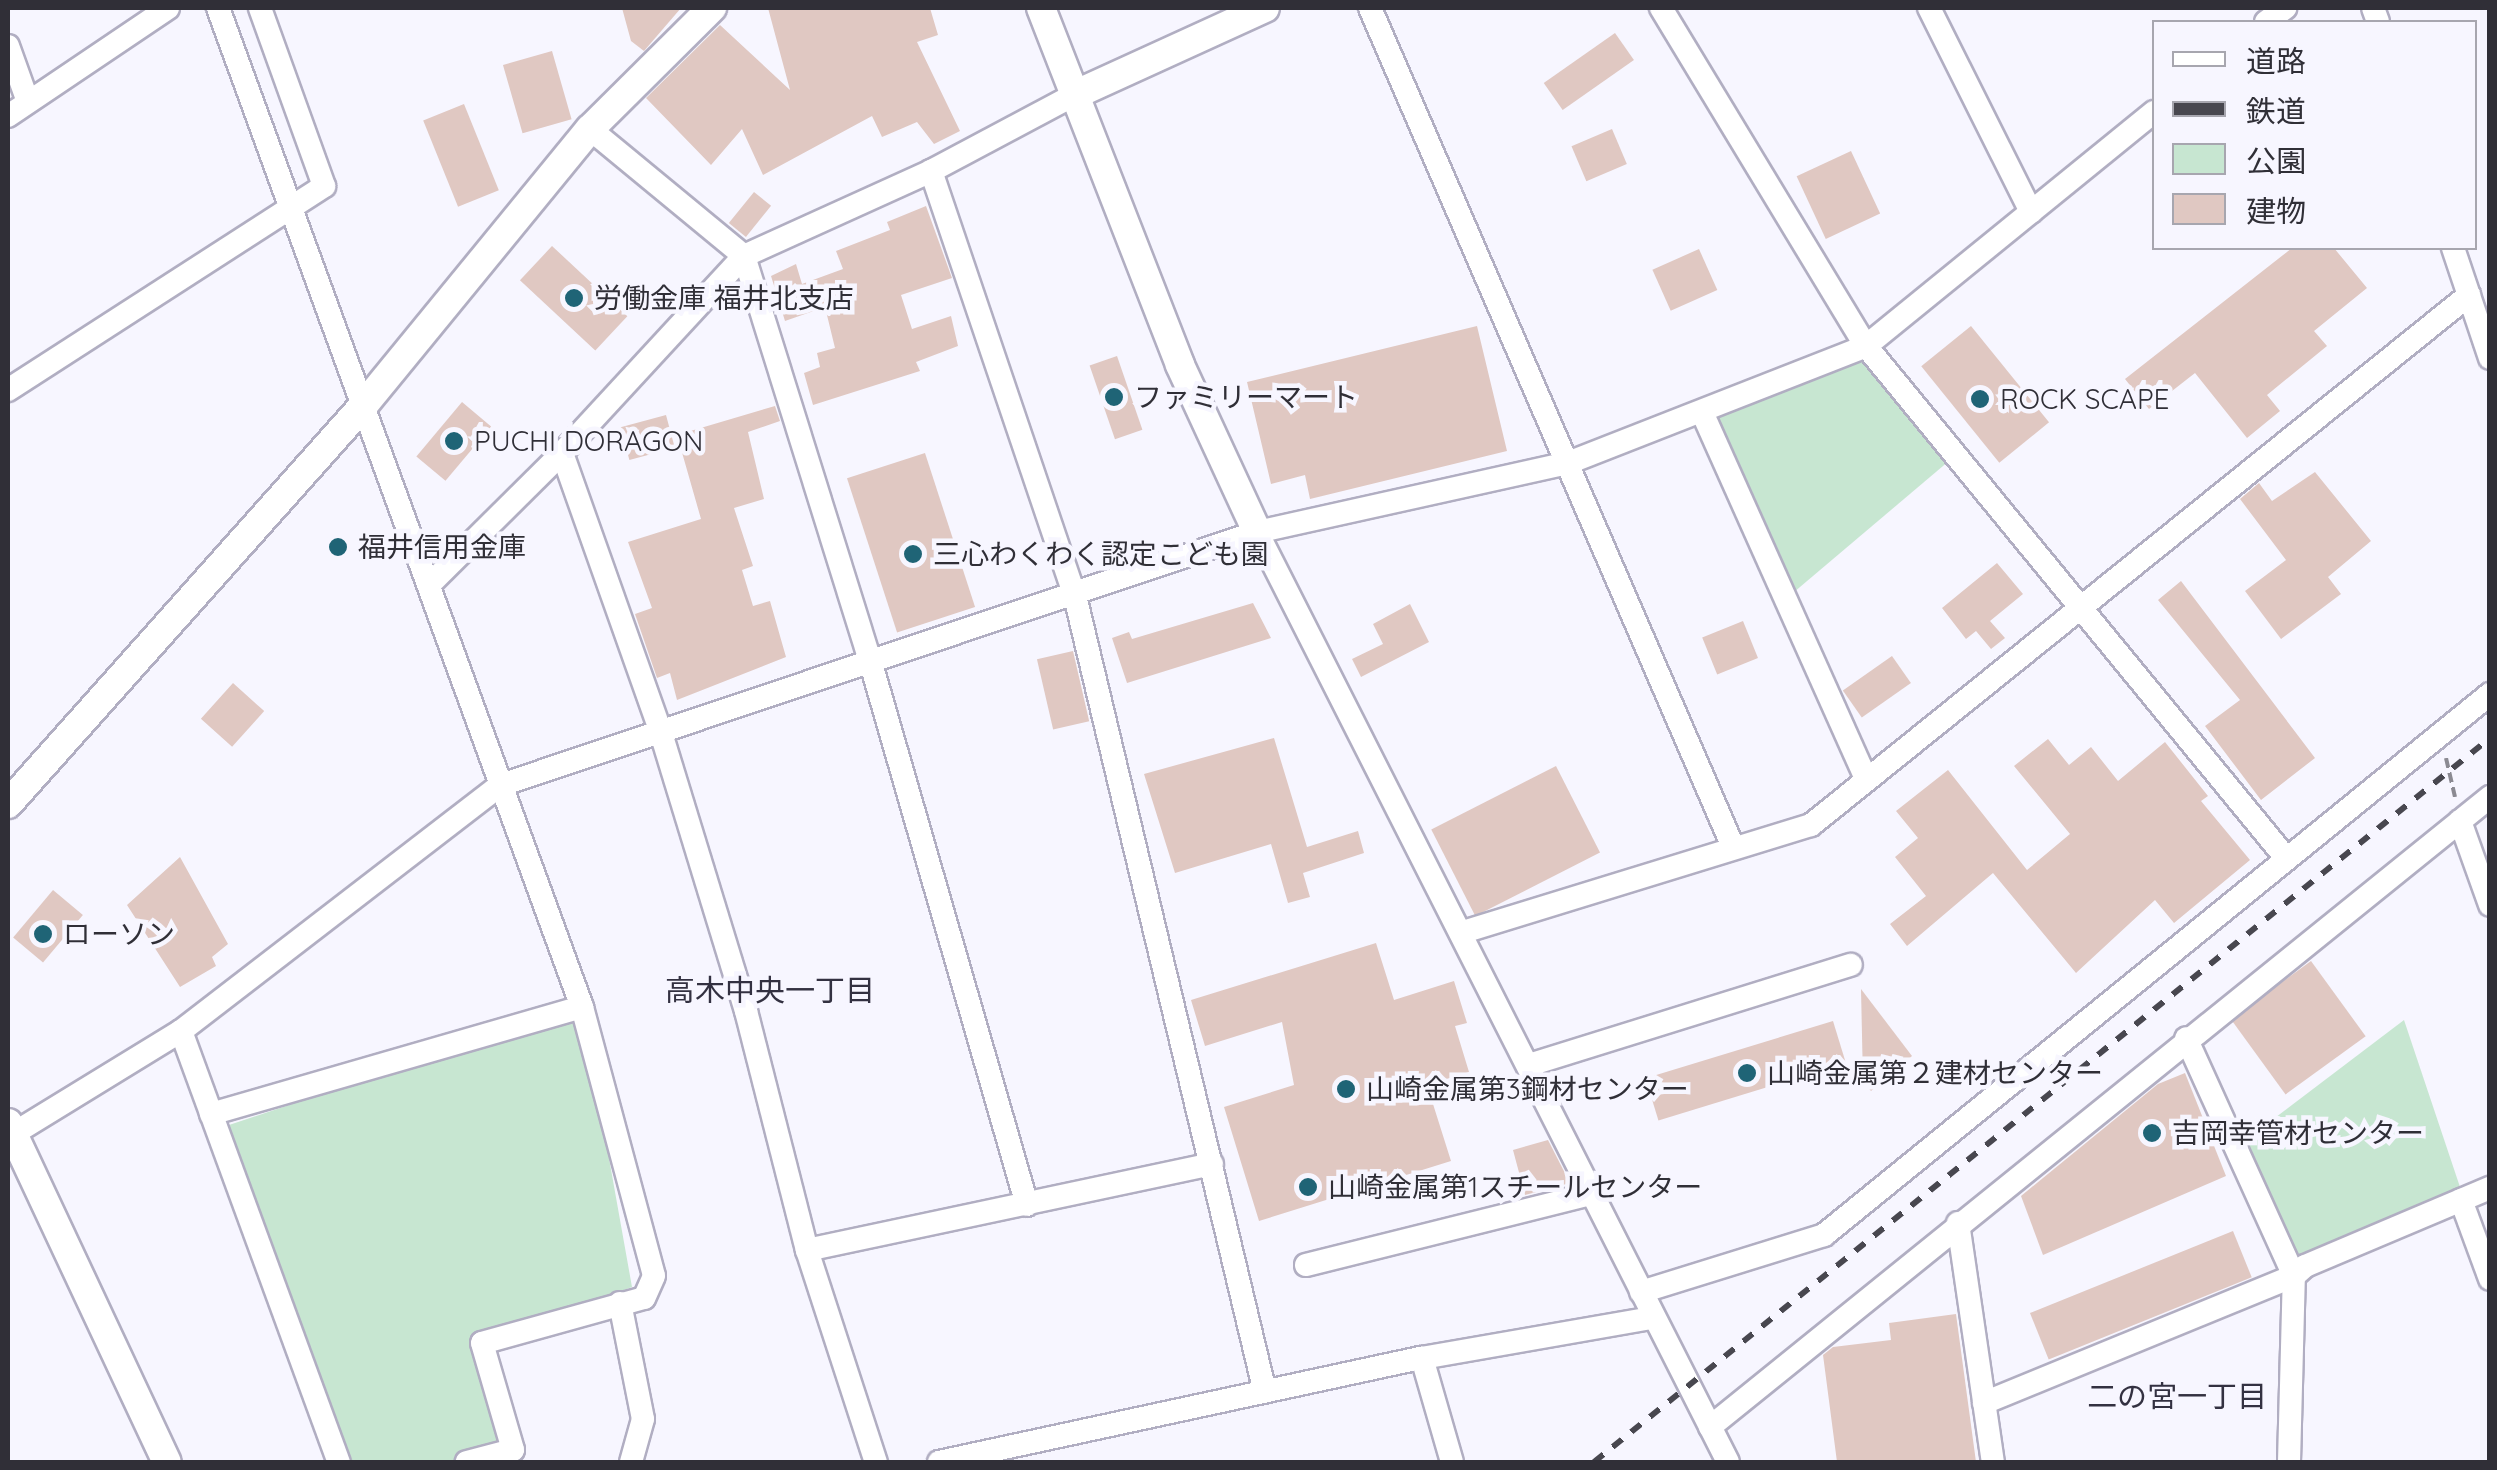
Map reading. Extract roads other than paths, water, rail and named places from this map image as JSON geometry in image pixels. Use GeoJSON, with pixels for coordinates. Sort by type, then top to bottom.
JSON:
{"type":"FeatureCollection","features":[{"type":"Feature","properties":{"kind":"street"},"geometry":{"type":"LineString","coordinates":[[8,116],[168,8]]}},
{"type":"Feature","properties":{"kind":"street"},"geometry":{"type":"LineString","coordinates":[[218,8],[582,1008],[654,1276],[644,1298],[482,1343],[515,1456],[468,1462]]}},
{"type":"Feature","properties":{"kind":"street"},"geometry":{"type":"LineString","coordinates":[[8,390],[288,204],[324,186],[260,8]]}},
{"type":"Feature","properties":{"kind":"street"},"geometry":{"type":"LineString","coordinates":[[8,804],[363,406],[590,129],[712,8]]}},
{"type":"Feature","properties":{"kind":"street"},"geometry":{"type":"LineString","coordinates":[[1041,8],[1072,96],[1180,365],[1258,532],[1594,1193],[1651,1318],[1728,1462]]}},
{"type":"Feature","properties":{"kind":"street"},"geometry":{"type":"LineString","coordinates":[[430,584],[562,453],[744,256],[930,170],[1072,96],[1265,8]]}},
{"type":"Feature","properties":{"kind":"street"},"geometry":{"type":"LineString","coordinates":[[1370,8],[1732,847]]}},
{"type":"Feature","properties":{"kind":"street"},"geometry":{"type":"LineString","coordinates":[[1661,8],[1866,346],[2286,858]]}},
{"type":"Feature","properties":{"kind":"street"},"geometry":{"type":"LineString","coordinates":[[1929,8],[2031,212]]}},
{"type":"Feature","properties":{"kind":"street"},"geometry":{"type":"LineString","coordinates":[[8,46],[28,102]]}},
{"type":"Feature","properties":{"kind":"street"},"geometry":{"type":"LineString","coordinates":[[166,1462],[9,1131],[180,1032],[501,785],[1258,532],[1568,463],[1866,346],[2152,114]]}},
{"type":"Feature","properties":{"kind":"street"},"geometry":{"type":"LineString","coordinates":[[590,129],[744,256],[870,660],[1027,1205]]}},
{"type":"Feature","properties":{"kind":"street"},"geometry":{"type":"LineString","coordinates":[[930,170],[1075,596],[1264,1392]]}},
{"type":"Feature","properties":{"kind":"street"},"geometry":{"type":"LineString","coordinates":[[2454,250],[2490,358]]}},
{"type":"Feature","properties":{"kind":"street"},"geometry":{"type":"LineString","coordinates":[[1463,932],[1810,825],[1865,776],[2469,295]]}},
{"type":"Feature","properties":{"kind":"street"},"geometry":{"type":"LineString","coordinates":[[1702,412],[1865,776]]}},
{"type":"Feature","properties":{"kind":"street"},"geometry":{"type":"LineString","coordinates":[[562,453],[661,732],[746,1011],[808,1250],[876,1462]]}},
{"type":"Feature","properties":{"kind":"street"},"geometry":{"type":"LineString","coordinates":[[1641,1292],[1824,1235],[2490,694]]}},
{"type":"Feature","properties":{"kind":"street"},"geometry":{"type":"LineString","coordinates":[[1710,1427],[2186,1038],[2490,798]]}},
{"type":"Feature","properties":{"kind":"street"},"geometry":{"type":"LineString","coordinates":[[2460,822],[2490,905]]}},
{"type":"Feature","properties":{"kind":"street"},"geometry":{"type":"LineString","coordinates":[[1529,1065],[1850,966]]}},
{"type":"Feature","properties":{"kind":"street"},"geometry":{"type":"LineString","coordinates":[[211,1114],[582,1008]]}},
{"type":"Feature","properties":{"kind":"street"},"geometry":{"type":"LineString","coordinates":[[180,1032],[340,1462]]}},
{"type":"Feature","properties":{"kind":"street"},"geometry":{"type":"LineString","coordinates":[[2186,1038],[2294,1276],[2289,1462]]}},
{"type":"Feature","properties":{"kind":"street"},"geometry":{"type":"LineString","coordinates":[[808,1250],[1212,1164]]}},
{"type":"Feature","properties":{"kind":"street"},"geometry":{"type":"LineString","coordinates":[[1984,1403],[2294,1276],[2490,1188]]}},
{"type":"Feature","properties":{"kind":"street"},"geometry":{"type":"LineString","coordinates":[[1306,1265],[1594,1193]]}},
{"type":"Feature","properties":{"kind":"street"},"geometry":{"type":"LineString","coordinates":[[2461,1200],[2490,1279]]}},
{"type":"Feature","properties":{"kind":"street"},"geometry":{"type":"LineString","coordinates":[[1958,1223],[1993,1462]]}},
{"type":"Feature","properties":{"kind":"street"},"geometry":{"type":"LineString","coordinates":[[620,1303],[643,1418],[631,1462]]}},
{"type":"Feature","properties":{"kind":"street"},"geometry":{"type":"LineString","coordinates":[[953,1460],[1146,1423],[1264,1392],[1422,1358],[1651,1318]]}},
{"type":"Feature","properties":{"kind":"street"},"geometry":{"type":"LineString","coordinates":[[1422,1358],[1452,1462]]}},
{"type":"Feature","properties":{"kind":"railway"},"geometry":{"type":"LineString","coordinates":[[1594,1462],[2490,738]]}},
{"type":"Feature","properties":{"kind":"place","name":"労働金庫 福井北支店"},"geometry":{"type":"Point","coordinates":[574,298]}},
{"type":"Feature","properties":{"kind":"place","name":"ファミリーマート"},"geometry":{"type":"Point","coordinates":[1114,397]}},
{"type":"Feature","properties":{"kind":"place","name":"ROCK SCAPE"},"geometry":{"type":"Point","coordinates":[1980,399]}},
{"type":"Feature","properties":{"kind":"place","name":"PUCHI DORAGON"},"geometry":{"type":"Point","coordinates":[454,441]}},
{"type":"Feature","properties":{"kind":"place","name":"福井信用金庫"},"geometry":{"type":"Point","coordinates":[338,547]}},
{"type":"Feature","properties":{"kind":"place","name":"三心わくわく認定こども園"},"geometry":{"type":"Point","coordinates":[913,554]}},
{"type":"Feature","properties":{"kind":"place","name":"ローソン"},"geometry":{"type":"Point","coordinates":[43,934]}},
{"type":"Feature","properties":{"kind":"place","name":"山崎金属第２建材センター"},"geometry":{"type":"Point","coordinates":[1747,1073]}},
{"type":"Feature","properties":{"kind":"place","name":"山崎金属第3鋼材センター"},"geometry":{"type":"Point","coordinates":[1346,1089]}},
{"type":"Feature","properties":{"kind":"place","name":"吉岡幸管材センター"},"geometry":{"type":"Point","coordinates":[2152,1133]}},
{"type":"Feature","properties":{"kind":"place","name":"山崎金属第1スチールセンター"},"geometry":{"type":"Point","coordinates":[1308,1187]}},
{"type":"Feature","properties":{"kind":"district","name":"高木中央一丁目"},"geometry":{"type":"Point","coordinates":[770,990]}},
{"type":"Feature","properties":{"kind":"district","name":"二の宮一丁目"},"geometry":{"type":"Point","coordinates":[2177,1396]}}]}
